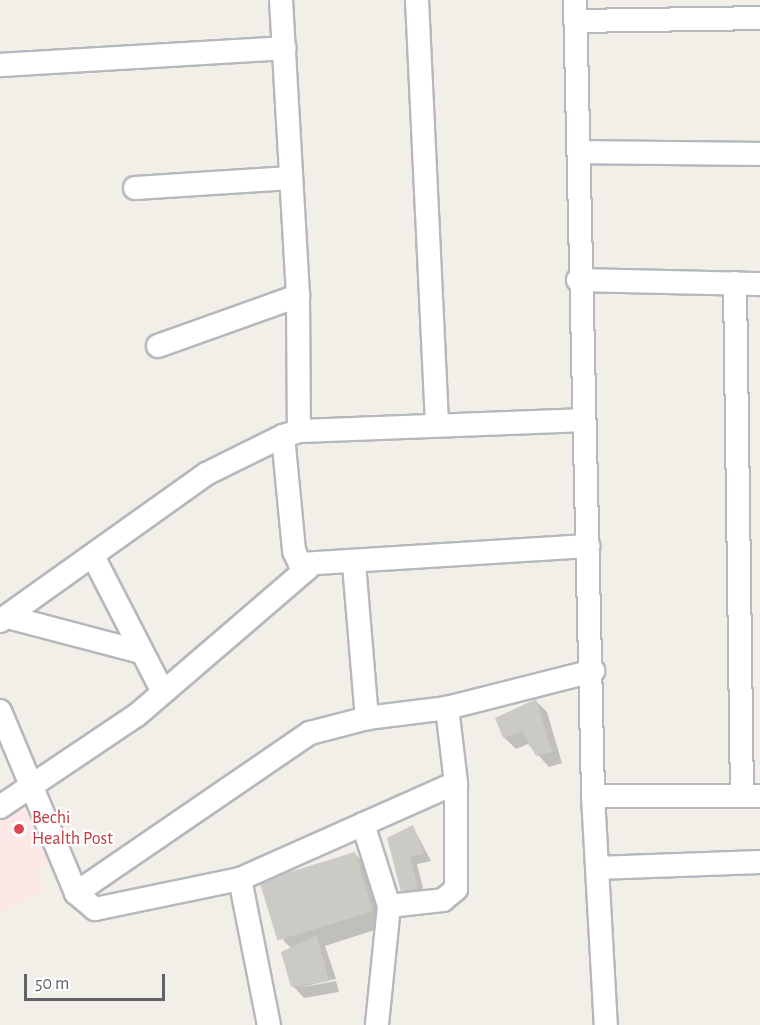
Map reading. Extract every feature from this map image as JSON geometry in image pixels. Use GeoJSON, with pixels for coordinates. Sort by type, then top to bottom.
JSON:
{"type":"FeatureCollection","features":[{"type":"Feature","properties":{"kind":"street"},"geometry":{"type":"LineString","coordinates":[[281,0],[298,296],[291,433],[294,551],[300,564],[309,567],[588,546]]}},
{"type":"Feature","properties":{"kind":"street"},"geometry":{"type":"LineString","coordinates":[[417,0],[437,424]]}},
{"type":"Feature","properties":{"kind":"street"},"geometry":{"type":"LineString","coordinates":[[606,1025],[593,796],[593,671],[578,280],[580,152],[575,11],[747,12]]}},
{"type":"Feature","properties":{"kind":"street"},"geometry":{"type":"LineString","coordinates":[[0,65],[284,48]]}},
{"type":"Feature","properties":{"kind":"street"},"geometry":{"type":"LineString","coordinates":[[580,152],[760,154]]}},
{"type":"Feature","properties":{"kind":"street"},"geometry":{"type":"LineString","coordinates":[[135,188],[291,178]]}},
{"type":"Feature","properties":{"kind":"street"},"geometry":{"type":"LineString","coordinates":[[578,280],[760,284]]}},
{"type":"Feature","properties":{"kind":"street"},"geometry":{"type":"LineString","coordinates":[[593,796],[751,796],[735,283]]}},
{"type":"Feature","properties":{"kind":"street"},"geometry":{"type":"LineString","coordinates":[[158,346],[298,296]]}},
{"type":"Feature","properties":{"kind":"street"},"geometry":{"type":"LineString","coordinates":[[4,619],[206,474],[291,433],[437,424],[582,420]]}},
{"type":"Feature","properties":{"kind":"street"},"geometry":{"type":"LineString","coordinates":[[93,556],[163,692]]}},
{"type":"Feature","properties":{"kind":"street"},"geometry":{"type":"LineString","coordinates":[[354,564],[367,717]]}},
{"type":"Feature","properties":{"kind":"street"},"geometry":{"type":"LineString","coordinates":[[0,807],[87,753],[163,692],[309,567]]}},
{"type":"Feature","properties":{"kind":"street"},"geometry":{"type":"LineString","coordinates":[[4,619],[141,652]]}},
{"type":"Feature","properties":{"kind":"street"},"geometry":{"type":"LineString","coordinates":[[76,893],[310,733],[367,717],[447,708],[593,671]]}},
{"type":"Feature","properties":{"kind":"street"},"geometry":{"type":"LineString","coordinates":[[388,906],[443,900],[456,889],[456,783],[447,708]]}},
{"type":"Feature","properties":{"kind":"street"},"geometry":{"type":"LineString","coordinates":[[0,711],[76,893],[95,909],[116,909],[240,879],[456,783]]}},
{"type":"Feature","properties":{"kind":"street"},"geometry":{"type":"LineString","coordinates":[[363,824],[388,906],[377,1025]]}},
{"type":"Feature","properties":{"kind":"street"},"geometry":{"type":"LineString","coordinates":[[597,868],[760,862]]}},
{"type":"Feature","properties":{"kind":"street"},"geometry":{"type":"LineString","coordinates":[[240,879],[269,1025]]}},
{"type":"Feature","properties":{"kind":"shaded area","name":"Bechi Health Post"},"geometry":{"type":"Polygon","coordinates":[[[20,784],[52,863],[37,871],[47,889],[0,916],[0,796],[20,784]]]}},
{"type":"Feature","properties":{"kind":"building"},"geometry":{"type":"Polygon","coordinates":[[[536,699],[552,752],[536,756],[522,731],[503,738],[495,718],[536,699]]]}},
{"type":"Feature","properties":{"kind":"building"},"geometry":{"type":"Polygon","coordinates":[[[413,825],[424,854],[410,856],[418,889],[401,892],[387,838],[413,825]]]}},
{"type":"Feature","properties":{"kind":"building"},"geometry":{"type":"Polygon","coordinates":[[[355,852],[373,911],[277,941],[259,881],[355,852]]]}},
{"type":"Feature","properties":{"kind":"building"},"geometry":{"type":"Polygon","coordinates":[[[317,935],[329,981],[291,987],[281,952],[317,935]]]}},
{"type":"Feature","properties":{"kind":"place","name":"Bechi Health Post"},"geometry":{"type":"Point","coordinates":[19,829]}}]}
